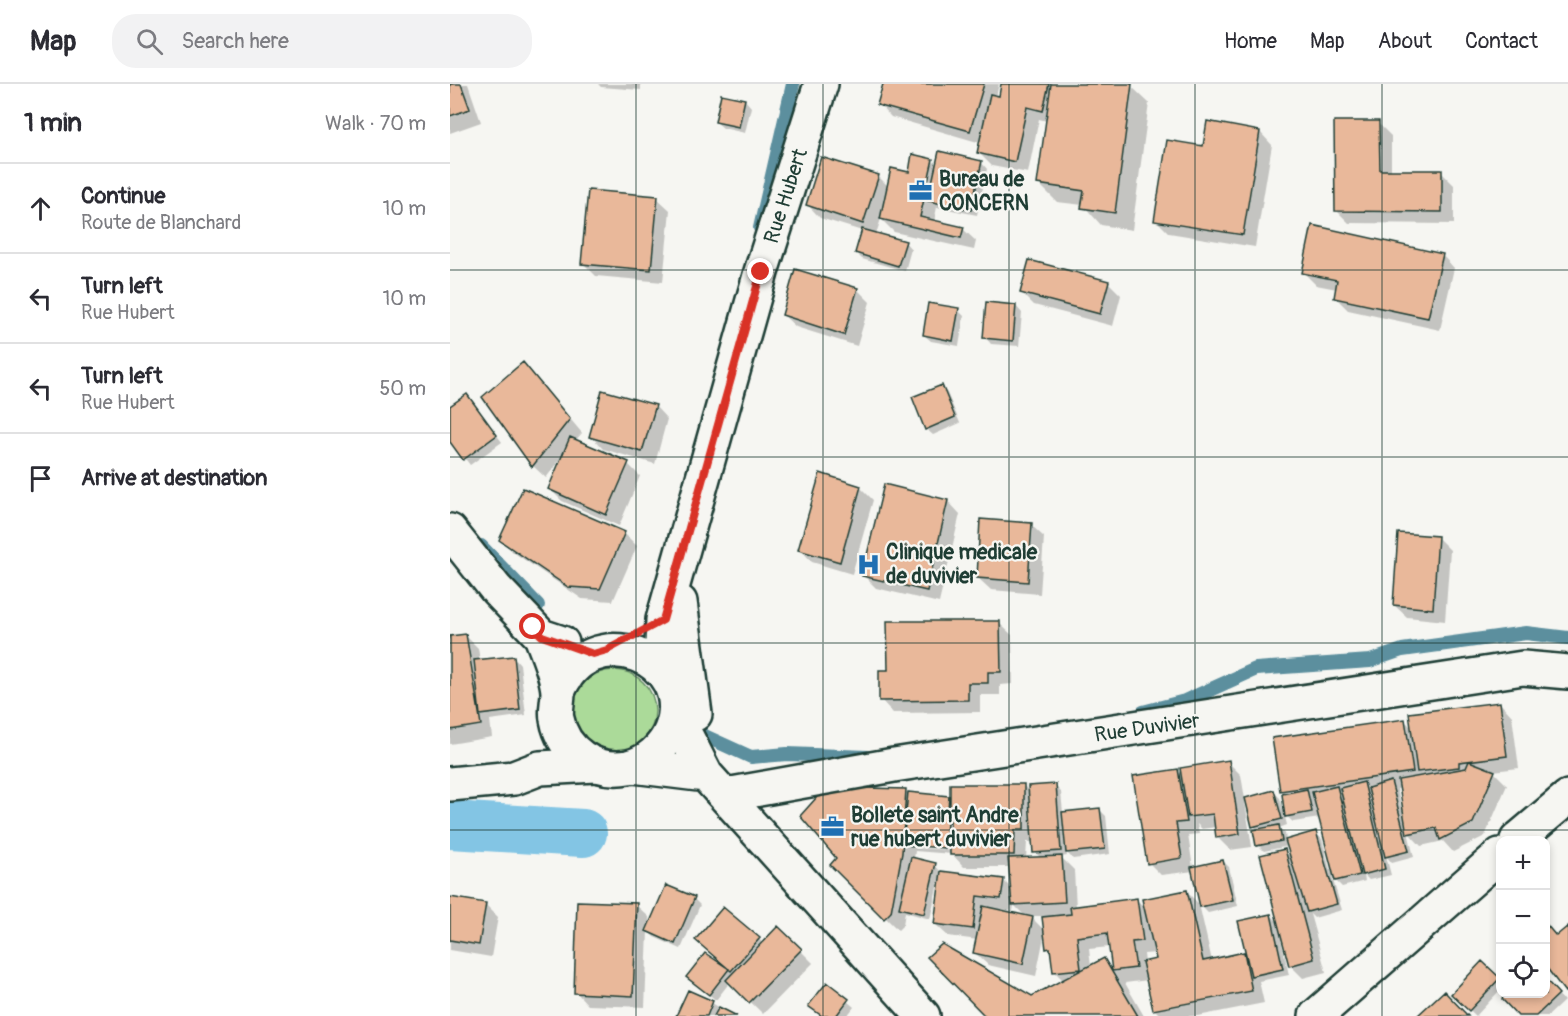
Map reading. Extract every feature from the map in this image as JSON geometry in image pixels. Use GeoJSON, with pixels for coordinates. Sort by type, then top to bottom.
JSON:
{"type":"FeatureCollection","features":[{"type":"Feature","properties":{"kind":"street","name":"Rue Hubert"},"geometry":{"type":"LineString","coordinates":[[661,670],[663,620],[676,571],[761,272],[821,84]]}},
{"type":"Feature","properties":{"kind":"street"},"geometry":{"type":"LineString","coordinates":[[450,531],[496,589],[542,636],[600,652],[636,653],[661,670],[669,683],[675,714],[716,785],[923,1016]]}},
{"type":"Feature","properties":{"kind":"street"},"geometry":{"type":"LineString","coordinates":[[676,571],[689,680],[716,785]]}},
{"type":"Feature","properties":{"kind":"street"},"geometry":{"type":"LineString","coordinates":[[540,768],[557,705],[571,669],[663,620]]}},
{"type":"Feature","properties":{"kind":"street"},"geometry":{"type":"LineString","coordinates":[[542,636],[557,705],[560,731],[570,747],[596,765]]}},
{"type":"Feature","properties":{"kind":"street","name":"Rue Duvivier"},"geometry":{"type":"LineString","coordinates":[[633,766],[716,785],[894,765],[1523,668],[1568,672]]}},
{"type":"Feature","properties":{"kind":"street"},"geometry":{"type":"LineString","coordinates":[[450,784],[514,778],[540,768],[633,766],[657,752],[666,741],[675,714]]}},
{"type":"Feature","properties":{"kind":"street"},"geometry":{"type":"LineString","coordinates":[[1522,836],[1568,797]]}},
{"type":"Feature","properties":{"kind":"street"},"geometry":{"type":"LineString","coordinates":[[1316,1016],[1496,858]]}},
{"type":"Feature","properties":{"kind":"green space"},"geometry":{"type":"Polygon","coordinates":[[[614,670],[630,673],[643,682],[652,695],[655,711],[652,727],[643,740],[630,749],[614,752],[598,749],[585,740],[576,727],[573,711],[576,695],[585,682],[598,673],[614,670]]]}},
{"type":"Feature","properties":{"kind":"building"},"geometry":{"type":"Polygon","coordinates":[[[450,84],[461,84],[470,109],[450,116],[450,84]]]}},
{"type":"Feature","properties":{"kind":"building"},"geometry":{"type":"Polygon","coordinates":[[[883,84],[984,84],[970,131],[877,105],[883,84]]]}},
{"type":"Feature","properties":{"kind":"building"},"geometry":{"type":"Polygon","coordinates":[[[1001,84],[1049,84],[1043,111],[1027,107],[1015,162],[977,153],[990,94],[999,96],[1001,84]]]}},
{"type":"Feature","properties":{"kind":"building"},"geometry":{"type":"Polygon","coordinates":[[[1051,84],[1132,84],[1115,213],[1081,208],[1084,191],[1037,184],[1051,84]]]}},
{"type":"Feature","properties":{"kind":"building"},"geometry":{"type":"Polygon","coordinates":[[[721,94],[745,99],[739,127],[715,122],[721,94]]]}},
{"type":"Feature","properties":{"kind":"building"},"geometry":{"type":"Polygon","coordinates":[[[1207,121],[1260,131],[1243,235],[1154,221],[1167,140],[1203,146],[1207,121]]]}},
{"type":"Feature","properties":{"kind":"building"},"geometry":{"type":"Polygon","coordinates":[[[1334,121],[1379,121],[1380,170],[1442,170],[1442,212],[1335,211],[1334,121]]]}},
{"type":"Feature","properties":{"kind":"building"},"geometry":{"type":"Polygon","coordinates":[[[939,151],[982,161],[971,210],[928,201],[939,151]]]}},
{"type":"Feature","properties":{"kind":"building"},"geometry":{"type":"Polygon","coordinates":[[[912,154],[933,159],[920,217],[964,227],[961,238],[880,219],[891,168],[909,172],[912,154]]]}},
{"type":"Feature","properties":{"kind":"building"},"geometry":{"type":"Polygon","coordinates":[[[821,157],[879,175],[863,224],[806,205],[821,157]]]}},
{"type":"Feature","properties":{"kind":"building"},"geometry":{"type":"Polygon","coordinates":[[[588,190],[658,196],[651,270],[581,264],[588,190]]]}},
{"type":"Feature","properties":{"kind":"building"},"geometry":{"type":"Polygon","coordinates":[[[1312,225],[1443,254],[1428,318],[1334,298],[1337,280],[1302,273],[1312,225]]]}},
{"type":"Feature","properties":{"kind":"building"},"geometry":{"type":"Polygon","coordinates":[[[862,229],[906,241],[898,266],[855,253],[862,229]]]}},
{"type":"Feature","properties":{"kind":"building"},"geometry":{"type":"Polygon","coordinates":[[[1029,260],[1109,281],[1100,314],[1020,293],[1029,260]]]}},
{"type":"Feature","properties":{"kind":"building"},"geometry":{"type":"Polygon","coordinates":[[[795,269],[858,288],[844,335],[782,315],[795,269]]]}},
{"type":"Feature","properties":{"kind":"building"},"geometry":{"type":"Polygon","coordinates":[[[986,302],[1016,305],[1013,341],[983,338],[986,302]]]}},
{"type":"Feature","properties":{"kind":"building"},"geometry":{"type":"Polygon","coordinates":[[[928,303],[959,308],[953,341],[923,335],[928,303]]]}},
{"type":"Feature","properties":{"kind":"building"},"geometry":{"type":"Polygon","coordinates":[[[523,362],[570,419],[532,467],[482,397],[523,362]]]}},
{"type":"Feature","properties":{"kind":"building"},"geometry":{"type":"Polygon","coordinates":[[[942,385],[955,417],[925,430],[912,397],[942,385]]]}},
{"type":"Feature","properties":{"kind":"building"},"geometry":{"type":"Polygon","coordinates":[[[602,390],[656,405],[642,452],[589,437],[602,390]]]}},
{"type":"Feature","properties":{"kind":"building"},"geometry":{"type":"Polygon","coordinates":[[[467,394],[497,435],[463,460],[450,442],[450,406],[467,394]]]}},
{"type":"Feature","properties":{"kind":"building"},"geometry":{"type":"Polygon","coordinates":[[[570,437],[629,462],[606,515],[548,489],[570,437]]]}},
{"type":"Feature","properties":{"kind":"building"},"geometry":{"type":"Polygon","coordinates":[[[820,473],[861,486],[840,562],[798,550],[820,473]]]}},
{"type":"Feature","properties":{"kind":"building"},"geometry":{"type":"Polygon","coordinates":[[[884,484],[948,500],[927,591],[862,576],[884,484]]]}},
{"type":"Feature","properties":{"kind":"building"},"geometry":{"type":"Polygon","coordinates":[[[523,488],[625,532],[600,589],[568,587],[499,540],[523,488]]]}},
{"type":"Feature","properties":{"kind":"building"},"geometry":{"type":"Polygon","coordinates":[[[980,519],[1032,523],[1028,582],[977,578],[980,519]]]}},
{"type":"Feature","properties":{"kind":"building"},"geometry":{"type":"Polygon","coordinates":[[[1398,533],[1438,536],[1433,609],[1393,605],[1398,533]]]}},
{"type":"Feature","properties":{"kind":"building"},"geometry":{"type":"Polygon","coordinates":[[[887,621],[1000,621],[1001,672],[988,672],[988,683],[968,683],[968,700],[879,701],[879,670],[888,670],[887,621]]]}},
{"type":"Feature","properties":{"kind":"building"},"geometry":{"type":"Polygon","coordinates":[[[466,634],[481,725],[450,730],[450,636],[466,634]]]}},
{"type":"Feature","properties":{"kind":"building"},"geometry":{"type":"Polygon","coordinates":[[[514,656],[520,710],[480,715],[474,660],[514,656]]]}},
{"type":"Feature","properties":{"kind":"building"},"geometry":{"type":"Polygon","coordinates":[[[1500,702],[1507,756],[1459,762],[1459,767],[1417,772],[1409,713],[1500,702]]]}},
{"type":"Feature","properties":{"kind":"building"},"geometry":{"type":"Polygon","coordinates":[[[1405,719],[1413,772],[1280,791],[1272,738],[1405,719]]]}},
{"type":"Feature","properties":{"kind":"building"},"geometry":{"type":"Polygon","coordinates":[[[1229,760],[1240,834],[1216,838],[1213,814],[1188,817],[1180,768],[1229,760]]]}},
{"type":"Feature","properties":{"kind":"building"},"geometry":{"type":"Polygon","coordinates":[[[1469,761],[1495,771],[1473,823],[1440,840],[1436,828],[1407,834],[1398,780],[1466,768],[1469,761]]]}},
{"type":"Feature","properties":{"kind":"building"},"geometry":{"type":"Polygon","coordinates":[[[1178,769],[1187,822],[1176,823],[1182,858],[1147,864],[1133,776],[1178,769]]]}},
{"type":"Feature","properties":{"kind":"building"},"geometry":{"type":"Polygon","coordinates":[[[1391,781],[1409,851],[1385,857],[1368,788],[1391,781]]]}},
{"type":"Feature","properties":{"kind":"building"},"geometry":{"type":"Polygon","coordinates":[[[1364,782],[1385,869],[1362,875],[1340,788],[1364,782]]]}},
{"type":"Feature","properties":{"kind":"building"},"geometry":{"type":"Polygon","coordinates":[[[950,784],[1024,784],[1024,830],[1015,830],[1014,855],[950,855],[950,784]]]}},
{"type":"Feature","properties":{"kind":"building"},"geometry":{"type":"Polygon","coordinates":[[[1056,784],[1061,851],[1033,853],[1028,786],[1056,784]]]}},
{"type":"Feature","properties":{"kind":"building"},"geometry":{"type":"Polygon","coordinates":[[[1337,786],[1360,875],[1335,881],[1312,792],[1337,786]]]}},
{"type":"Feature","properties":{"kind":"building"},"geometry":{"type":"Polygon","coordinates":[[[826,787],[906,789],[902,853],[891,912],[884,919],[830,865],[836,858],[800,816],[826,787]]]}},
{"type":"Feature","properties":{"kind":"building"},"geometry":{"type":"Polygon","coordinates":[[[1307,789],[1312,812],[1285,817],[1282,794],[1307,789]]]}},
{"type":"Feature","properties":{"kind":"building"},"geometry":{"type":"Polygon","coordinates":[[[1274,790],[1282,819],[1252,827],[1245,798],[1274,790]]]}},
{"type":"Feature","properties":{"kind":"building"},"geometry":{"type":"Polygon","coordinates":[[[908,792],[949,796],[945,848],[903,845],[908,792]]]}},
{"type":"Feature","properties":{"kind":"building"},"geometry":{"type":"Polygon","coordinates":[[[1100,808],[1105,849],[1066,853],[1062,812],[1100,808]]]}},
{"type":"Feature","properties":{"kind":"building"},"geometry":{"type":"Polygon","coordinates":[[[1279,825],[1282,841],[1256,846],[1253,830],[1279,825]]]}},
{"type":"Feature","properties":{"kind":"building"},"geometry":{"type":"Polygon","coordinates":[[[1316,831],[1337,904],[1307,912],[1285,840],[1316,831]]]}},
{"type":"Feature","properties":{"kind":"building"},"geometry":{"type":"Polygon","coordinates":[[[1285,849],[1314,959],[1289,966],[1260,855],[1285,849]]]}},
{"type":"Feature","properties":{"kind":"building"},"geometry":{"type":"Polygon","coordinates":[[[1062,856],[1065,902],[1012,905],[1008,858],[1062,856]]]}},
{"type":"Feature","properties":{"kind":"building"},"geometry":{"type":"Polygon","coordinates":[[[911,857],[936,863],[924,914],[899,908],[911,857]]]}},
{"type":"Feature","properties":{"kind":"building"},"geometry":{"type":"Polygon","coordinates":[[[1223,860],[1233,900],[1200,907],[1191,867],[1223,860]]]}},
{"type":"Feature","properties":{"kind":"building"},"geometry":{"type":"Polygon","coordinates":[[[941,871],[1004,879],[1001,899],[977,896],[973,929],[934,924],[941,871]]]}},
{"type":"Feature","properties":{"kind":"building"},"geometry":{"type":"Polygon","coordinates":[[[666,885],[695,897],[675,944],[646,931],[666,885]]]}},
{"type":"Feature","properties":{"kind":"building"},"geometry":{"type":"Polygon","coordinates":[[[1187,890],[1203,961],[1244,952],[1252,991],[1153,1010],[1142,962],[1156,959],[1142,899],[1187,890]]]}},
{"type":"Feature","properties":{"kind":"building"},"geometry":{"type":"Polygon","coordinates":[[[450,897],[486,903],[479,945],[450,940],[450,897]]]}},
{"type":"Feature","properties":{"kind":"building"},"geometry":{"type":"Polygon","coordinates":[[[1137,898],[1143,941],[1132,942],[1136,968],[1112,971],[1107,933],[1077,937],[1081,969],[1053,972],[1050,948],[1046,949],[1042,917],[1071,914],[1070,907],[1137,898]]]}},
{"type":"Feature","properties":{"kind":"building"},"geometry":{"type":"Polygon","coordinates":[[[577,901],[637,903],[633,996],[574,993],[577,901]]]}},
{"type":"Feature","properties":{"kind":"building"},"geometry":{"type":"Polygon","coordinates":[[[983,906],[1033,917],[1023,964],[973,953],[983,906]]]}},
{"type":"Feature","properties":{"kind":"building"},"geometry":{"type":"Polygon","coordinates":[[[723,907],[760,938],[731,971],[695,940],[723,907]]]}},
{"type":"Feature","properties":{"kind":"building"},"geometry":{"type":"Polygon","coordinates":[[[1271,914],[1283,969],[1251,976],[1238,921],[1271,914]]]}},
{"type":"Feature","properties":{"kind":"building"},"geometry":{"type":"Polygon","coordinates":[[[778,926],[802,949],[749,1003],[726,980],[778,926]]]}},
{"type":"Feature","properties":{"kind":"building"},"geometry":{"type":"Polygon","coordinates":[[[1568,926],[1568,989],[1565,992],[1550,972],[1550,929],[1556,936],[1568,926]]]}},
{"type":"Feature","properties":{"kind":"building"},"geometry":{"type":"Polygon","coordinates":[[[942,944],[1032,996],[1104,958],[1138,1016],[985,1016],[927,957],[942,944]]]}},
{"type":"Feature","properties":{"kind":"building"},"geometry":{"type":"Polygon","coordinates":[[[705,953],[729,969],[709,995],[686,977],[705,953]]]}},
{"type":"Feature","properties":{"kind":"building"},"geometry":{"type":"Polygon","coordinates":[[[1482,961],[1496,974],[1496,982],[1469,1011],[1451,994],[1482,961]]]}},
{"type":"Feature","properties":{"kind":"building"},"geometry":{"type":"Polygon","coordinates":[[[827,982],[849,999],[836,1016],[822,1016],[808,1006],[827,982]]]}},
{"type":"Feature","properties":{"kind":"building"},"geometry":{"type":"Polygon","coordinates":[[[1550,984],[1559,994],[1536,1016],[1518,1016],[1502,999],[1550,998],[1550,984]]]}},
{"type":"Feature","properties":{"kind":"building"},"geometry":{"type":"Polygon","coordinates":[[[688,990],[713,1001],[707,1016],[676,1016],[688,990]]]}},
{"type":"Feature","properties":{"kind":"building"},"geometry":{"type":"Polygon","coordinates":[[[1444,991],[1468,1016],[1417,1016],[1444,991]]]}},
{"type":"Feature","properties":{"kind":"building"},"geometry":{"type":"Polygon","coordinates":[[[719,1007],[737,1016],[714,1016],[719,1007]]]}},
{"type":"Feature","properties":{"kind":"waterway"},"geometry":{"type":"LineString","coordinates":[[760,228],[793,84]]}},
{"type":"Feature","properties":{"kind":"waterway"},"geometry":{"type":"LineString","coordinates":[[481,546],[538,605]]}},
{"type":"Feature","properties":{"kind":"waterway"},"geometry":{"type":"LineString","coordinates":[[1143,712],[1185,701],[1256,669],[1370,661],[1402,650],[1526,633],[1568,638]]}},
{"type":"Feature","properties":{"kind":"waterway"},"geometry":{"type":"LineString","coordinates":[[692,725],[696,732],[751,757],[787,754],[868,757]]}},
{"type":"Feature","properties":{"kind":"waterway"},"geometry":{"type":"LineString","coordinates":[[450,825],[583,833]]}},
{"type":"Feature","properties":{"kind":"place","name":"Bureau de CONCERN"},"geometry":{"type":"Point","coordinates":[921,191]}},
{"type":"Feature","properties":{"kind":"place","name":"Clinique medicale de duvivier"},"geometry":{"type":"Point","coordinates":[868,564]}},
{"type":"Feature","properties":{"kind":"place","name":"Bollete saint Andre rue hubert duvivier"},"geometry":{"type":"Point","coordinates":[833,827]}},
{"type":"Feature","properties":{"kind":"route"},"geometry":{"type":"LineString","coordinates":[[533,627],[542,636],[593,654],[607,650],[663,620],[761,272]]}}]}
